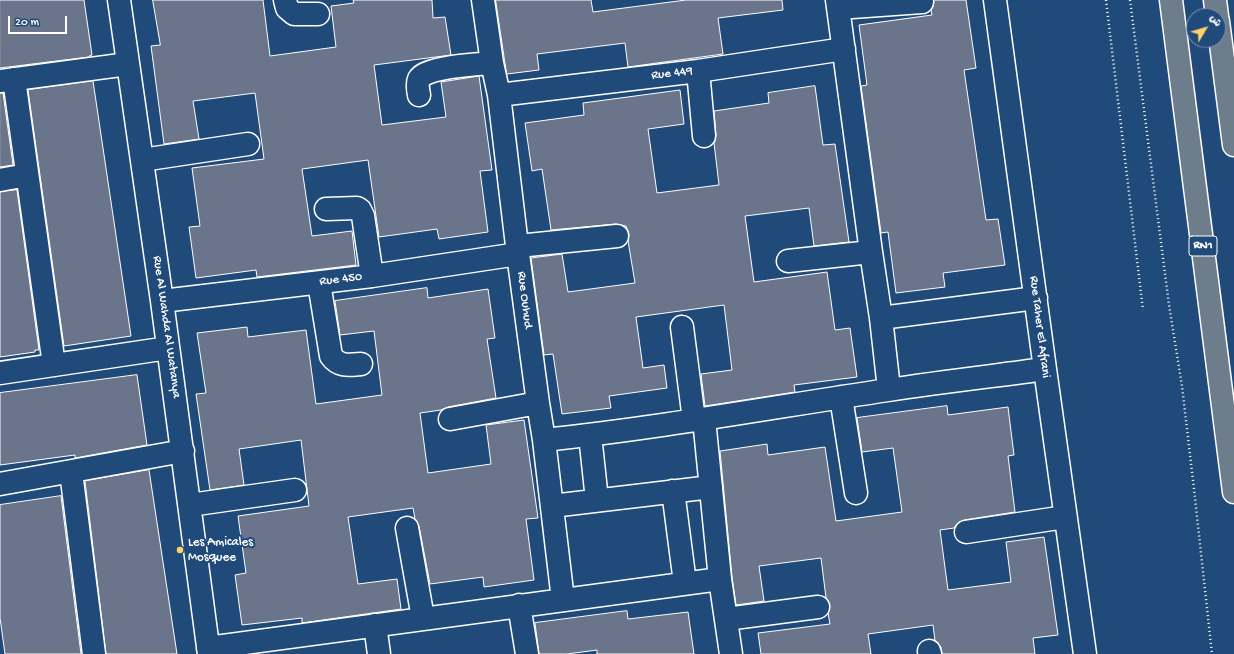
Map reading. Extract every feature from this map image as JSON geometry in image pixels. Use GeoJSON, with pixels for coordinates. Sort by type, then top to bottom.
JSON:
{"type":"FeatureCollection","features":[{"type":"Feature","properties":{"kind":"highway","name":"RN1"},"geometry":{"type":"LineString","coordinates":[[1171,0],[1234,492]]}},
{"type":"Feature","properties":{"kind":"highway"},"geometry":{"type":"LineString","coordinates":[[1221,48],[1234,145]]}},
{"type":"Feature","properties":{"kind":"street","name":"Rue Al Wahda Al Watanya"},"geometry":{"type":"LineString","coordinates":[[119,0],[183,451],[209,651]]}},
{"type":"Feature","properties":{"kind":"street"},"geometry":{"type":"LineString","coordinates":[[285,0],[288,8],[294,14],[318,14]]}},
{"type":"Feature","properties":{"kind":"street","name":"Rue Ouhud"},"geometry":{"type":"LineString","coordinates":[[484,0],[492,63],[499,95],[518,250],[544,440],[563,600]]}},
{"type":"Feature","properties":{"kind":"street","name":"Rue Taher El Afrani"},"geometry":{"type":"LineString","coordinates":[[995,0],[1085,654]]}},
{"type":"Feature","properties":{"kind":"street"},"geometry":{"type":"LineString","coordinates":[[889,390],[882,318],[871,252],[837,4],[922,2]]}},
{"type":"Feature","properties":{"kind":"street","name":"Rue 449"},"geometry":{"type":"LineString","coordinates":[[499,95],[698,71],[844,49]]}},
{"type":"Feature","properties":{"kind":"street"},"geometry":{"type":"LineString","coordinates":[[419,95],[418,81],[420,77],[426,73],[462,65],[492,63]]}},
{"type":"Feature","properties":{"kind":"street"},"geometry":{"type":"LineString","coordinates":[[54,365],[27,175],[7,80],[128,64]]}},
{"type":"Feature","properties":{"kind":"street"},"geometry":{"type":"LineString","coordinates":[[698,71],[704,136]]}},
{"type":"Feature","properties":{"kind":"street"},"geometry":{"type":"LineString","coordinates":[[142,160],[248,144]]}},
{"type":"Feature","properties":{"kind":"street"},"geometry":{"type":"LineString","coordinates":[[0,180],[27,175]]}},
{"type":"Feature","properties":{"kind":"street"},"geometry":{"type":"LineString","coordinates":[[326,209],[357,208],[360,210],[363,216],[372,276]]}},
{"type":"Feature","properties":{"kind":"street","name":"Rue 450"},"geometry":{"type":"LineString","coordinates":[[162,301],[372,276],[518,250],[617,236]]}},
{"type":"Feature","properties":{"kind":"street"},"geometry":{"type":"LineString","coordinates":[[788,261],[871,252]]}},
{"type":"Feature","properties":{"kind":"street"},"geometry":{"type":"LineString","coordinates":[[319,283],[331,356],[338,363],[346,366],[361,364]]}},
{"type":"Feature","properties":{"kind":"street"},"geometry":{"type":"LineString","coordinates":[[882,318],[1036,298]]}},
{"type":"Feature","properties":{"kind":"street"},"geometry":{"type":"LineString","coordinates":[[682,327],[711,487],[720,579],[732,654]]}},
{"type":"Feature","properties":{"kind":"street"},"geometry":{"type":"LineString","coordinates":[[0,373],[168,348]]}},
{"type":"Feature","properties":{"kind":"street"},"geometry":{"type":"LineString","coordinates":[[544,440],[590,435],[889,390],[1045,369]]}},
{"type":"Feature","properties":{"kind":"street"},"geometry":{"type":"LineString","coordinates":[[842,397],[856,493]]}},
{"type":"Feature","properties":{"kind":"street"},"geometry":{"type":"LineString","coordinates":[[450,419],[538,403]]}},
{"type":"Feature","properties":{"kind":"street"},"geometry":{"type":"LineString","coordinates":[[590,435],[596,500]]}},
{"type":"Feature","properties":{"kind":"street"},"geometry":{"type":"LineString","coordinates":[[0,484],[183,451]]}},
{"type":"Feature","properties":{"kind":"street"},"geometry":{"type":"LineString","coordinates":[[71,472],[94,654]]}},
{"type":"Feature","properties":{"kind":"street"},"geometry":{"type":"LineString","coordinates":[[552,506],[711,487]]}},
{"type":"Feature","properties":{"kind":"street"},"geometry":{"type":"LineString","coordinates":[[190,505],[295,490]]}},
{"type":"Feature","properties":{"kind":"street"},"geometry":{"type":"LineString","coordinates":[[673,491],[685,583]]}},
{"type":"Feature","properties":{"kind":"street"},"geometry":{"type":"LineString","coordinates":[[966,532],[1065,517]]}},
{"type":"Feature","properties":{"kind":"street"},"geometry":{"type":"LineString","coordinates":[[407,528],[423,618]]}},
{"type":"Feature","properties":{"kind":"street"},"geometry":{"type":"LineString","coordinates":[[209,651],[423,618],[720,579]]}},
{"type":"Feature","properties":{"kind":"street"},"geometry":{"type":"LineString","coordinates":[[519,605],[527,654]]}},
{"type":"Feature","properties":{"kind":"street"},"geometry":{"type":"LineString","coordinates":[[726,619],[818,607]]}},
{"type":"Feature","properties":{"kind":"street"},"geometry":{"type":"LineString","coordinates":[[375,625],[379,654]]}},
{"type":"Feature","properties":{"kind":"path"},"geometry":{"type":"LineString","coordinates":[[1106,0],[1143,310]]}},
{"type":"Feature","properties":{"kind":"path"},"geometry":{"type":"LineString","coordinates":[[1130,0],[1169,305],[1183,394],[1212,654]]}},
{"type":"Feature","properties":{"kind":"building"},"geometry":{"type":"Polygon","coordinates":[[[0,0],[84,0],[92,55],[89,57],[0,68],[0,0]]]}},
{"type":"Feature","properties":{"kind":"building"},"geometry":{"type":"Polygon","coordinates":[[[153,0],[263,0],[270,56],[336,47],[331,6],[354,3],[353,0],[432,0],[433,18],[445,17],[451,55],[374,65],[382,125],[446,117],[441,82],[479,76],[492,170],[480,171],[488,232],[439,239],[437,229],[379,237],[368,160],[302,169],[312,236],[352,231],[356,265],[257,277],[256,270],[196,278],[189,227],[200,226],[192,168],[264,159],[255,93],[193,101],[199,139],[164,144],[151,46],[160,45],[153,0]]]}},
{"type":"Feature","properties":{"kind":"building"},"geometry":{"type":"Polygon","coordinates":[[[496,0],[591,0],[593,12],[686,0],[782,0],[783,10],[718,18],[723,54],[628,67],[625,43],[537,54],[539,70],[507,74],[496,0]]]}},
{"type":"Feature","properties":{"kind":"building"},"geometry":{"type":"Polygon","coordinates":[[[934,0],[966,0],[976,68],[964,70],[986,220],[998,219],[1005,265],[943,273],[945,287],[896,293],[888,232],[881,233],[861,86],[867,85],[859,25],[932,15],[931,10],[934,0]]]}},
{"type":"Feature","properties":{"kind":"building"},"geometry":{"type":"Polygon","coordinates":[[[93,81],[131,336],[64,346],[28,90],[93,81]]]}},
{"type":"Feature","properties":{"kind":"building"},"geometry":{"type":"Polygon","coordinates":[[[815,86],[823,145],[835,144],[849,242],[814,246],[809,208],[745,216],[754,282],[827,272],[835,330],[850,328],[857,377],[794,385],[795,392],[705,406],[701,374],[732,370],[724,305],[636,317],[643,368],[664,365],[667,388],[609,396],[611,408],[562,414],[553,354],[544,355],[531,258],[562,254],[568,292],[635,283],[628,241],[629,234],[626,226],[616,224],[551,230],[542,169],[532,171],[525,123],[584,115],[583,103],[680,90],[684,124],[648,129],[657,193],[719,185],[714,143],[716,135],[714,111],[769,103],[768,93],[815,86]]]}},
{"type":"Feature","properties":{"kind":"building"},"geometry":{"type":"Polygon","coordinates":[[[0,93],[3,93],[13,165],[0,167],[0,93]]]}},
{"type":"Feature","properties":{"kind":"building"},"geometry":{"type":"Polygon","coordinates":[[[17,190],[39,350],[35,350],[35,352],[0,357],[0,192],[17,190]]]}},
{"type":"Feature","properties":{"kind":"building"},"geometry":{"type":"Polygon","coordinates":[[[427,288],[428,298],[488,289],[495,338],[487,339],[496,398],[420,413],[428,473],[491,464],[486,425],[524,420],[538,518],[526,519],[534,580],[484,587],[483,577],[430,584],[419,526],[415,519],[413,508],[348,517],[358,584],[397,579],[401,609],[302,623],[302,618],[242,625],[235,575],[246,573],[238,516],[309,506],[301,440],[239,449],[244,485],[210,490],[196,394],[206,393],[197,333],[247,327],[248,337],[306,330],[316,404],[382,395],[374,331],[340,335],[335,301],[427,288]]]}},
{"type":"Feature","properties":{"kind":"building"},"geometry":{"type":"Polygon","coordinates":[[[137,375],[147,445],[75,458],[75,455],[0,465],[0,393],[137,375]]]}},
{"type":"Feature","properties":{"kind":"building"},"geometry":{"type":"Polygon","coordinates":[[[947,406],[948,415],[1008,407],[1014,455],[1008,456],[1015,512],[964,520],[958,523],[954,528],[940,530],[948,590],[1011,582],[1006,542],[1044,537],[1058,635],[1033,638],[1035,654],[942,654],[941,647],[935,641],[933,625],[868,634],[871,654],[761,654],[758,633],[830,624],[828,613],[830,605],[826,598],[821,558],[759,566],[764,601],[736,605],[720,451],[767,444],[768,455],[825,447],[836,521],[902,512],[893,448],[862,452],[857,418],[947,406]]]}},
{"type":"Feature","properties":{"kind":"building"},"geometry":{"type":"Polygon","coordinates":[[[149,470],[177,654],[106,654],[85,481],[149,470]]]}},
{"type":"Feature","properties":{"kind":"building"},"geometry":{"type":"Polygon","coordinates":[[[61,496],[81,654],[5,654],[0,618],[0,505],[61,496]]]}},
{"type":"Feature","properties":{"kind":"building"},"geometry":{"type":"Polygon","coordinates":[[[627,611],[628,619],[688,612],[694,654],[597,654],[597,650],[567,654],[539,654],[535,623],[627,611]]]}},
{"type":"Feature","properties":{"kind":"place","name":"Les Amicales Mosquee"},"geometry":{"type":"Point","coordinates":[180,550]}}]}
